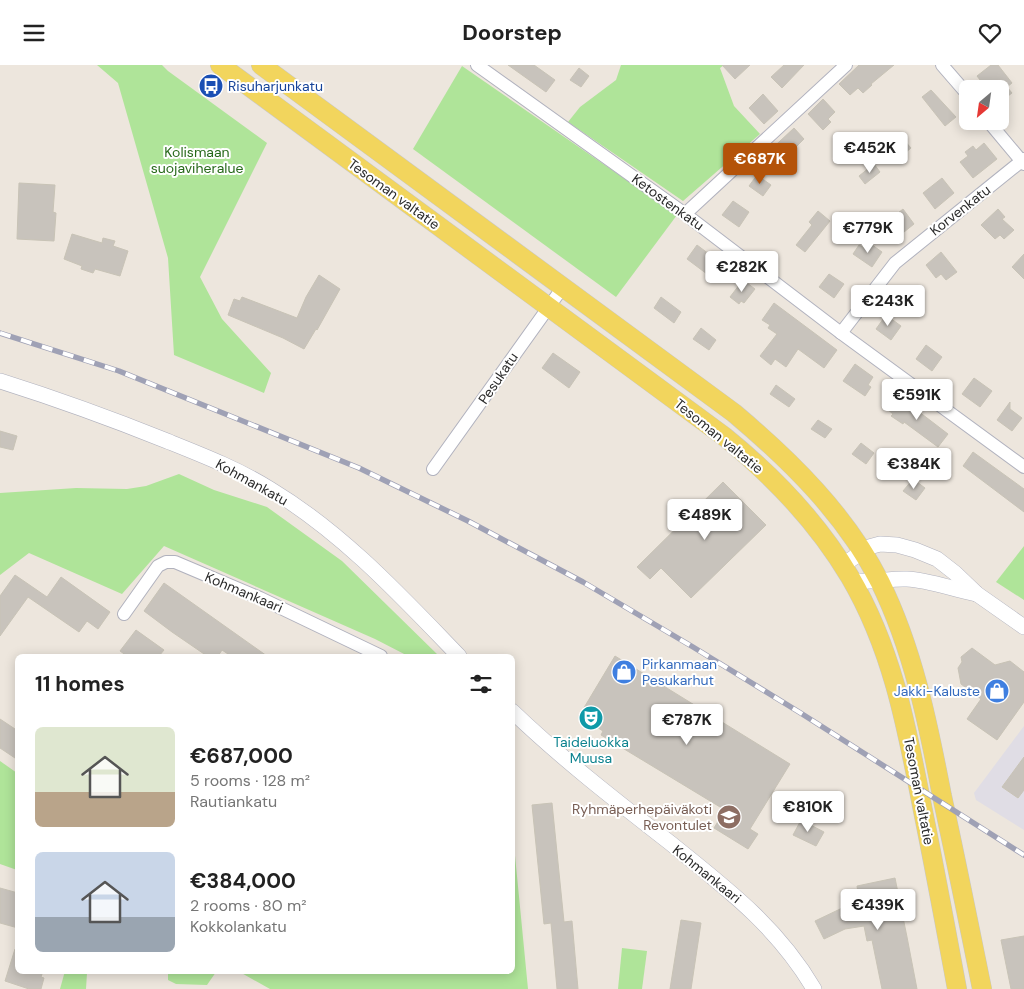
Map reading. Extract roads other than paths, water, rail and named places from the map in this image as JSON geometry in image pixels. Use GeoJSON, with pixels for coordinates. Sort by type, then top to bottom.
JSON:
{"type":"FeatureCollection","features":[{"type":"Feature","properties":{"kind":"main road","name":"Tesoman valtatie"},"geometry":{"type":"LineString","coordinates":[[220,65],[743,451],[797,505],[847,572],[885,651],[900,696],[957,989]]}},
{"type":"Feature","properties":{"kind":"main road","name":"Tesoman valtatie"},"geometry":{"type":"LineString","coordinates":[[260,65],[734,413],[766,440],[830,507],[862,552],[879,581],[906,644],[930,738],[982,989]]}},
{"type":"Feature","properties":{"kind":"street","name":"Ketostenkatu"},"geometry":{"type":"LineString","coordinates":[[477,65],[685,214],[840,333],[1024,467]]}},
{"type":"Feature","properties":{"kind":"street"},"geometry":{"type":"LineString","coordinates":[[685,214],[846,65]]}},
{"type":"Feature","properties":{"kind":"street"},"geometry":{"type":"LineString","coordinates":[[942,65],[959,85]]}},
{"type":"Feature","properties":{"kind":"street"},"geometry":{"type":"LineString","coordinates":[[996,130],[1023,161]]}},
{"type":"Feature","properties":{"kind":"street","name":"Korvenkatu"},"geometry":{"type":"LineString","coordinates":[[840,333],[895,263],[1023,161]]}},
{"type":"Feature","properties":{"kind":"street","name":"Pesukatu"},"geometry":{"type":"LineString","coordinates":[[433,469],[563,287]]}},
{"type":"Feature","properties":{"kind":"street","name":"Kohmankatu"},"geometry":{"type":"LineString","coordinates":[[0,381],[125,424],[211,459],[269,488],[313,518],[373,568],[457,654]]}},
{"type":"Feature","properties":{"kind":"street"},"geometry":{"type":"LineString","coordinates":[[977,594],[916,580],[861,582],[847,572],[862,552],[875,545],[884,543],[915,550],[937,559],[977,594],[1024,627]]}},
{"type":"Feature","properties":{"kind":"street","name":"Kohmankaari"},"geometry":{"type":"LineString","coordinates":[[124,614],[158,566],[166,562],[175,562],[260,598],[377,654]]}},
{"type":"Feature","properties":{"kind":"street","name":"Kohmankaari"},"geometry":{"type":"LineString","coordinates":[[519,724],[579,770],[756,915],[785,946],[814,989]]}},
{"type":"Feature","properties":{"kind":"railway"},"geometry":{"type":"LineString","coordinates":[[0,333],[119,371],[359,468],[468,521],[583,582],[693,647],[1024,855]]}},
{"type":"Feature","properties":{"kind":"place","name":"Risuharjunkatu"},"geometry":{"type":"Point","coordinates":[211,86]}},
{"type":"Feature","properties":{"kind":"place","name":"Pirkanmaan Pesukarhut"},"geometry":{"type":"Point","coordinates":[624,672]}},
{"type":"Feature","properties":{"kind":"place","name":"Jakki-Kaluste"},"geometry":{"type":"Point","coordinates":[997,691]}},
{"type":"Feature","properties":{"kind":"place","name":"Taideluokka Muusa"},"geometry":{"type":"Point","coordinates":[591,718]}},
{"type":"Feature","properties":{"kind":"place","name":"Ryhmäperhepäiväkoti Revontulet"},"geometry":{"type":"Point","coordinates":[729,817]}},
{"type":"Feature","properties":{"kind":"park label","name":"Kolismaan suojaviheralue"},"geometry":{"type":"Point","coordinates":[197,160]}}]}
